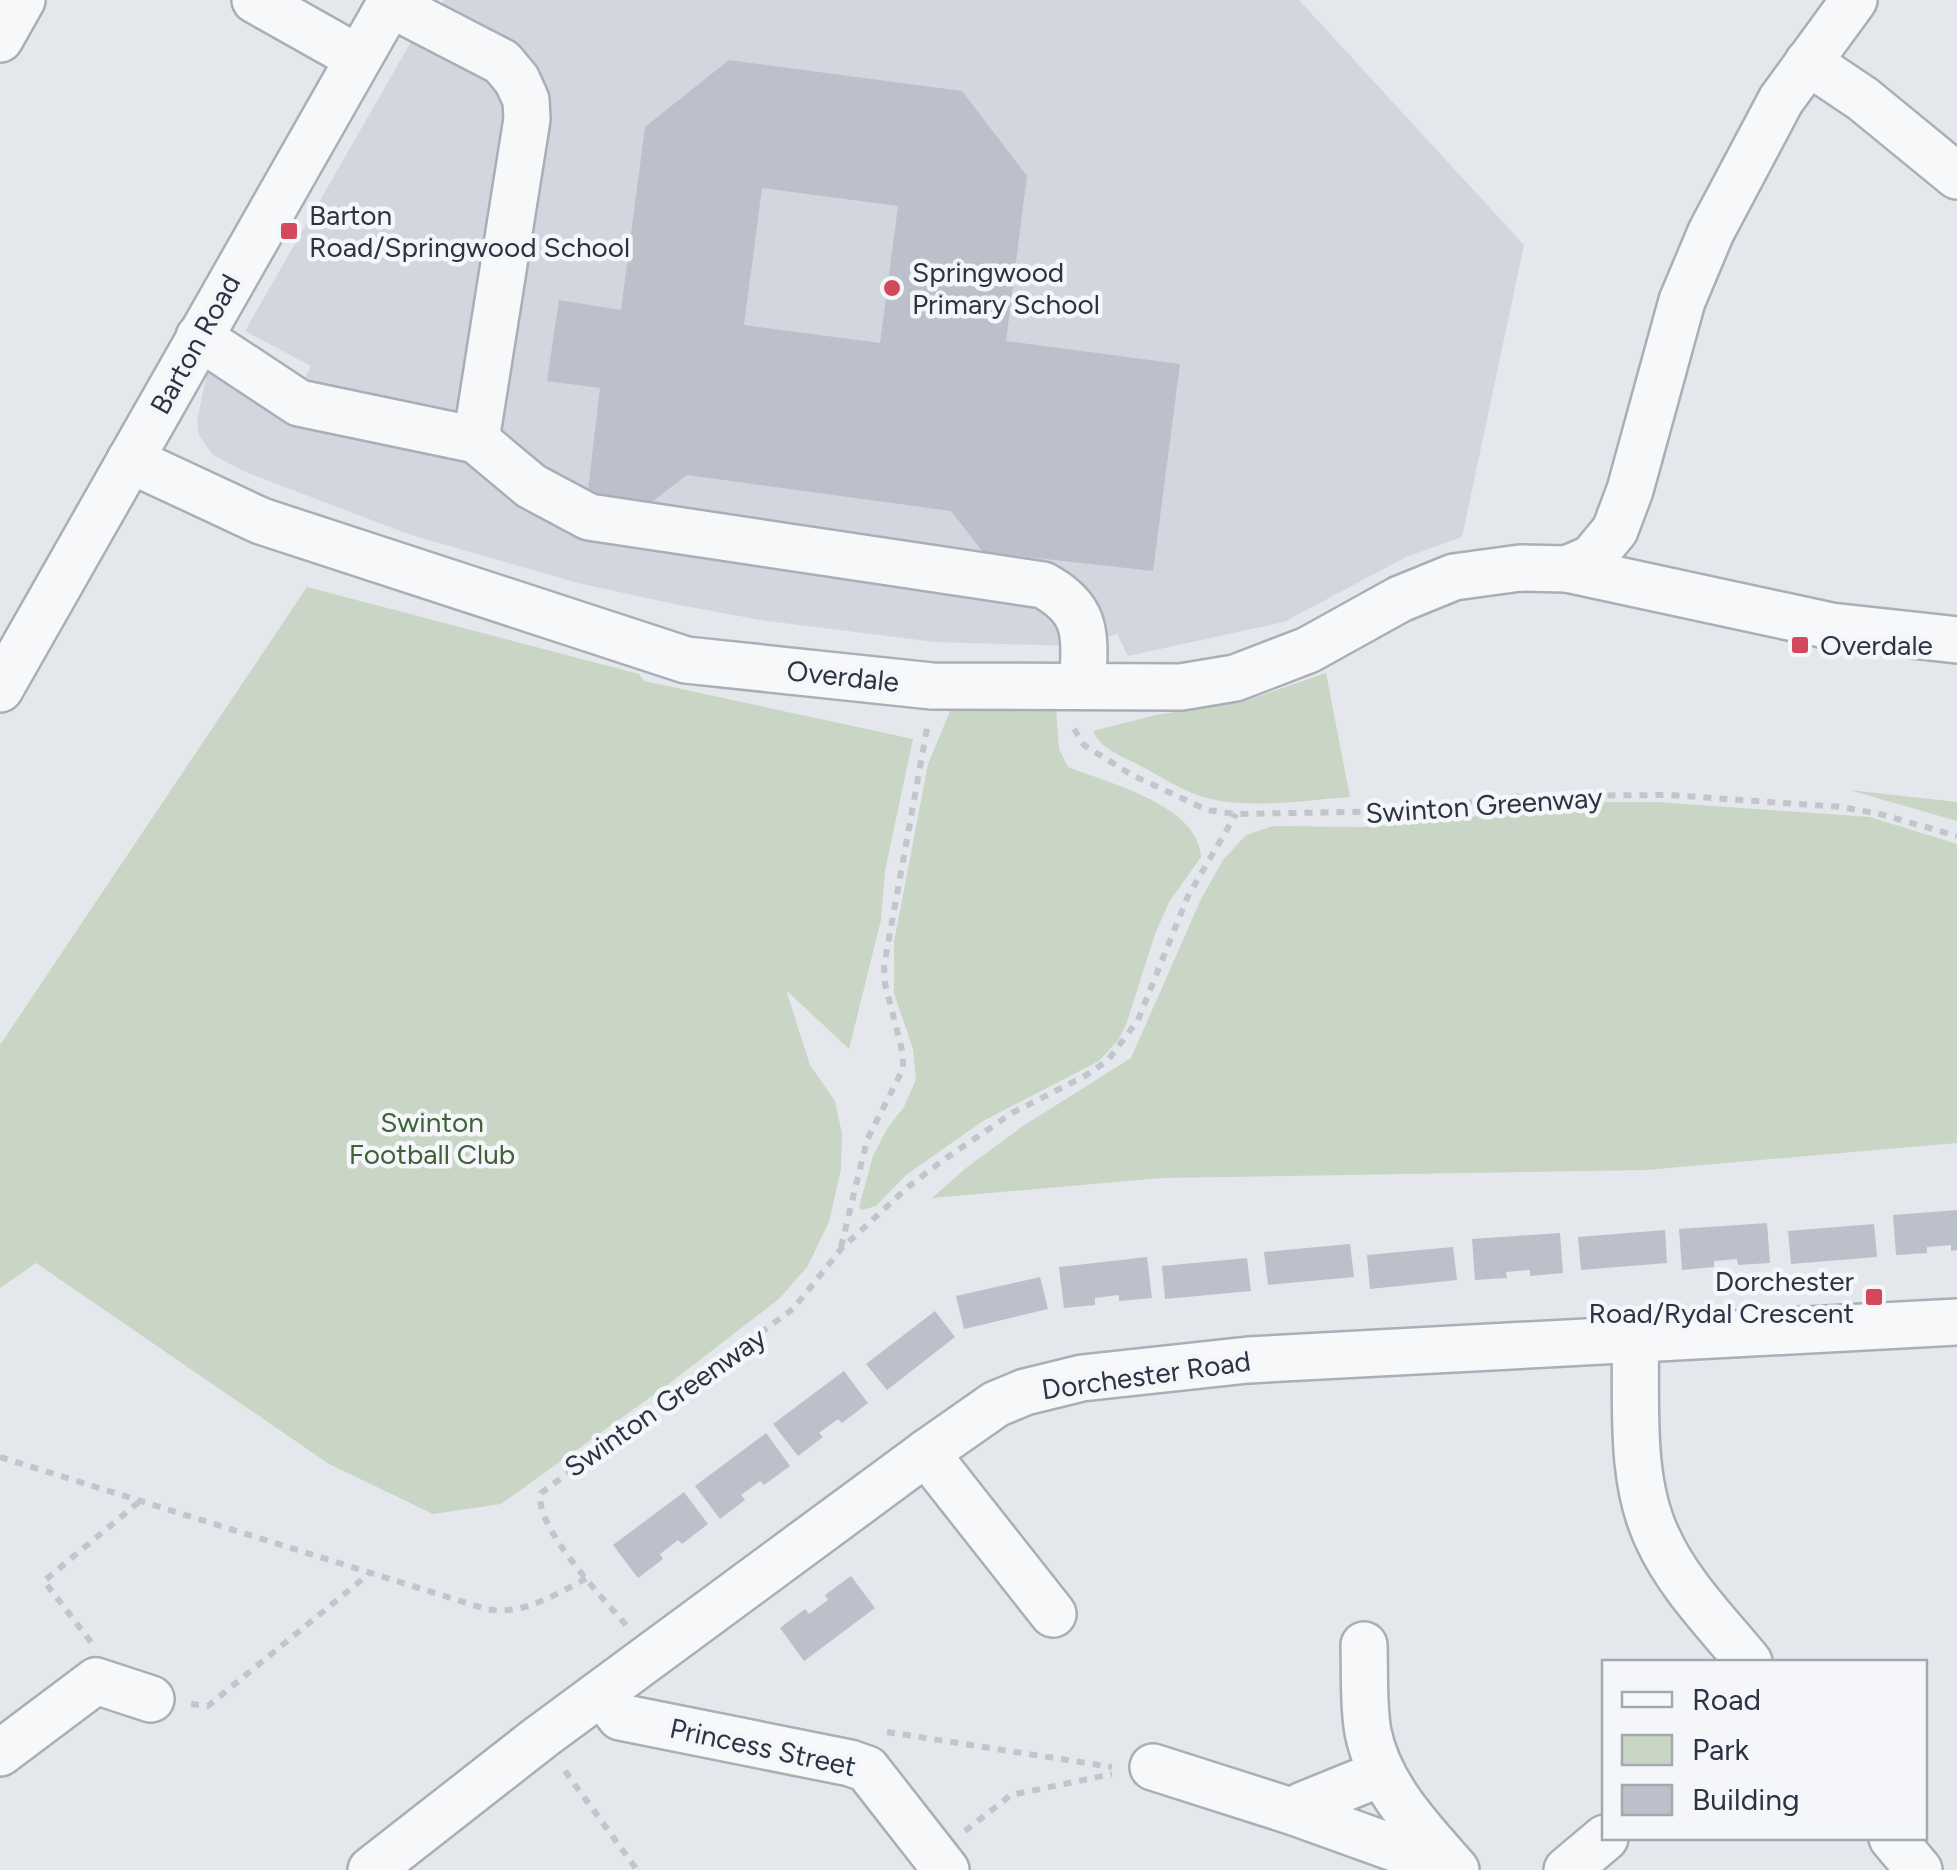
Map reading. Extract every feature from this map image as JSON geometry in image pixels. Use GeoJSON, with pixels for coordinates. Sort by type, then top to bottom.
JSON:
{"type":"FeatureCollection","features":[{"type":"Feature","properties":{"kind":"street"},"geometry":{"type":"LineString","coordinates":[[0,40],[22,0]]}},
{"type":"Feature","properties":{"kind":"street"},"geometry":{"type":"LineString","coordinates":[[255,0],[358,58]]}},
{"type":"Feature","properties":{"kind":"street"},"geometry":{"type":"LineString","coordinates":[[1568,569],[1592,558],[1615,530],[1630,490],[1682,301],[1710,232],[1760,136],[1854,0]]}},
{"type":"Feature","properties":{"kind":"street"},"geometry":{"type":"LineString","coordinates":[[391,2],[502,62],[517,80],[526,100],[527,119],[476,440]]}},
{"type":"Feature","properties":{"kind":"street","name":"Barton Road"},"geometry":{"type":"LineString","coordinates":[[0,689],[391,2]]}},
{"type":"Feature","properties":{"kind":"street"},"geometry":{"type":"LineString","coordinates":[[1808,62],[1863,98],[1957,176]]}},
{"type":"Feature","properties":{"kind":"street"},"geometry":{"type":"LineString","coordinates":[[199,336],[299,403],[476,440],[531,486],[590,517],[1043,585],[1065,597],[1078,613],[1084,632],[1083,686]]}},
{"type":"Feature","properties":{"kind":"street","name":"Overdale"},"geometry":{"type":"LineString","coordinates":[[130,460],[260,521],[686,660],[932,686],[1181,688],[1234,678],[1308,650],[1400,599],[1454,577],[1520,568],[1568,569],[1831,626],[1957,640]]}},
{"type":"Feature","properties":{"kind":"street","name":"Dorchester Road"},"geometry":{"type":"LineString","coordinates":[[372,1870],[541,1738],[926,1453],[996,1404],[1025,1392],[1082,1378],[1248,1360],[1957,1322]]}},
{"type":"Feature","properties":{"kind":"street"},"geometry":{"type":"LineString","coordinates":[[1635,1338],[1640,1478],[1646,1508],[1670,1563],[1746,1660]]}},
{"type":"Feature","properties":{"kind":"street"},"geometry":{"type":"LineString","coordinates":[[926,1453],[1054,1614]]}},
{"type":"Feature","properties":{"kind":"street"},"geometry":{"type":"LineString","coordinates":[[1364,1646],[1368,1730],[1382,1773],[1393,1793],[1445,1858]]}},
{"type":"Feature","properties":{"kind":"street"},"geometry":{"type":"LineString","coordinates":[[0,1753],[96,1681],[151,1698]]}},
{"type":"Feature","properties":{"kind":"street","name":"Princess Street"},"geometry":{"type":"LineString","coordinates":[[602,1694],[620,1716],[868,1769],[940,1862]]}},
{"type":"Feature","properties":{"kind":"street"},"geometry":{"type":"LineString","coordinates":[[1143,1768],[1294,1812],[1419,1857],[1445,1858]]}},
{"type":"Feature","properties":{"kind":"street"},"geometry":{"type":"LineString","coordinates":[[1294,1812],[1382,1773]]}},
{"type":"Feature","properties":{"kind":"street"},"geometry":{"type":"LineString","coordinates":[[1567,1870],[1604,1840]]}},
{"type":"Feature","properties":{"kind":"street"},"geometry":{"type":"LineString","coordinates":[[1894,1840],[1919,1870]]}},
{"type":"Feature","properties":{"kind":"path"},"geometry":{"type":"LineString","coordinates":[[841,1248],[868,1140],[903,1070],[884,966],[924,754],[932,686]]}},
{"type":"Feature","properties":{"kind":"path","name":"Swinton Greenway"},"geometry":{"type":"LineString","coordinates":[[1084,745],[1173,796],[1207,810],[1236,814],[1405,812],[1521,796],[1670,796],[1841,808],[1880,814],[1957,836]]}},
{"type":"Feature","properties":{"kind":"path"},"geometry":{"type":"LineString","coordinates":[[841,1248],[942,1161],[1012,1113],[1084,1076],[1120,1046],[1138,1020],[1188,896],[1236,814]]}},
{"type":"Feature","properties":{"kind":"path","name":"Swinton Greenway"},"geometry":{"type":"LineString","coordinates":[[655,1654],[587,1578],[541,1513],[541,1493],[793,1310],[841,1248]]}},
{"type":"Feature","properties":{"kind":"path"},"geometry":{"type":"LineString","coordinates":[[0,1457],[506,1613],[545,1600],[587,1578]]}},
{"type":"Feature","properties":{"kind":"path"},"geometry":{"type":"LineString","coordinates":[[96,1681],[93,1645],[44,1581],[142,1500]]}},
{"type":"Feature","properties":{"kind":"path"},"geometry":{"type":"LineString","coordinates":[[151,1698],[208,1706],[371,1572]]}},
{"type":"Feature","properties":{"kind":"path"},"geometry":{"type":"LineString","coordinates":[[836,1760],[886,1732],[1143,1768]]}},
{"type":"Feature","properties":{"kind":"path"},"geometry":{"type":"LineString","coordinates":[[541,1738],[638,1870]]}},
{"type":"Feature","properties":{"kind":"path"},"geometry":{"type":"LineString","coordinates":[[940,1862],[1012,1795],[1143,1768]]}},
{"type":"Feature","properties":{"kind":"shaded area","name":"Springwood Primary School"},"geometry":{"type":"Polygon","coordinates":[[[444,0],[1299,0],[1524,245],[1462,537],[1406,557],[1284,622],[1128,656],[1117,634],[1074,646],[935,642],[761,620],[674,604],[578,583],[408,534],[243,471],[212,454],[199,435],[197,421],[208,368],[289,410],[311,366],[245,331],[412,40],[423,35],[444,0]]]}},
{"type":"Feature","properties":{"kind":"green space","name":"Swinton Football Club"},"geometry":{"type":"Polygon","coordinates":[[[307,587],[639,674],[644,681],[913,739],[885,871],[881,920],[849,1049],[786,990],[810,1065],[835,1101],[842,1134],[841,1169],[829,1222],[807,1267],[779,1299],[501,1504],[433,1514],[329,1464],[36,1263],[0,1288],[0,1045],[307,587]]]}},
{"type":"Feature","properties":{"kind":"green space"},"geometry":{"type":"Polygon","coordinates":[[[1326,673],[1350,797],[1263,804],[1211,799],[1116,754],[1093,731],[1156,715],[1245,701],[1326,673]]]}},
{"type":"Feature","properties":{"kind":"green space"},"geometry":{"type":"Polygon","coordinates":[[[953,704],[1056,708],[1059,749],[1068,767],[1149,798],[1169,810],[1196,839],[1201,857],[1169,902],[1126,1025],[1099,1061],[983,1121],[906,1175],[876,1206],[862,1210],[859,1207],[873,1156],[904,1107],[916,1079],[913,1049],[894,993],[894,942],[928,764],[953,704]]]}},
{"type":"Feature","properties":{"kind":"green space"},"geometry":{"type":"Polygon","coordinates":[[[1849,790],[1957,802],[1957,821],[1849,790]]]}},
{"type":"Feature","properties":{"kind":"green space"},"geometry":{"type":"Polygon","coordinates":[[[1554,802],[1656,802],[1870,817],[1957,844],[1957,1143],[1645,1170],[1161,1178],[932,1198],[1023,1126],[1131,1058],[1201,899],[1223,860],[1246,835],[1273,826],[1362,827],[1435,821],[1512,812],[1554,802]]]}},
{"type":"Feature","properties":{"kind":"building"},"geometry":{"type":"Polygon","coordinates":[[[729,60],[962,91],[1027,176],[1006,341],[1180,364],[1153,571],[983,552],[951,511],[687,475],[645,507],[587,499],[600,388],[547,381],[559,300],[621,310],[645,127],[729,60]],[[762,188],[744,325],[880,343],[898,206],[762,188]]]}},
{"type":"Feature","properties":{"kind":"building"},"geometry":{"type":"Polygon","coordinates":[[[1957,1210],[1957,1250],[1951,1251],[1951,1245],[1927,1247],[1927,1253],[1896,1255],[1893,1215],[1957,1210]]]}},
{"type":"Feature","properties":{"kind":"building"},"geometry":{"type":"Polygon","coordinates":[[[1767,1223],[1770,1263],[1738,1265],[1737,1259],[1714,1261],[1714,1267],[1682,1270],[1679,1229],[1767,1223]]]}},
{"type":"Feature","properties":{"kind":"building"},"geometry":{"type":"Polygon","coordinates":[[[1874,1224],[1877,1257],[1791,1264],[1788,1231],[1874,1224]]]}},
{"type":"Feature","properties":{"kind":"building"},"geometry":{"type":"Polygon","coordinates":[[[1665,1230],[1667,1263],[1581,1270],[1578,1237],[1665,1230]]]}},
{"type":"Feature","properties":{"kind":"building"},"geometry":{"type":"Polygon","coordinates":[[[1560,1233],[1563,1273],[1530,1276],[1530,1270],[1506,1272],[1507,1278],[1475,1280],[1472,1239],[1560,1233]]]}},
{"type":"Feature","properties":{"kind":"building"},"geometry":{"type":"Polygon","coordinates":[[[1350,1244],[1354,1277],[1268,1285],[1264,1252],[1350,1244]]]}},
{"type":"Feature","properties":{"kind":"building"},"geometry":{"type":"Polygon","coordinates":[[[1453,1247],[1457,1280],[1370,1289],[1367,1255],[1453,1247]]]}},
{"type":"Feature","properties":{"kind":"building"},"geometry":{"type":"Polygon","coordinates":[[[1147,1257],[1152,1298],[1119,1301],[1119,1295],[1095,1298],[1095,1305],[1064,1308],[1059,1267],[1147,1257]]]}},
{"type":"Feature","properties":{"kind":"building"},"geometry":{"type":"Polygon","coordinates":[[[1247,1258],[1251,1291],[1165,1299],[1162,1266],[1247,1258]]]}},
{"type":"Feature","properties":{"kind":"building"},"geometry":{"type":"Polygon","coordinates":[[[1040,1277],[1048,1309],[964,1329],[956,1296],[1040,1277]]]}},
{"type":"Feature","properties":{"kind":"building"},"geometry":{"type":"Polygon","coordinates":[[[935,1311],[955,1337],[887,1390],[866,1364],[935,1311]]]}},
{"type":"Feature","properties":{"kind":"building"},"geometry":{"type":"Polygon","coordinates":[[[844,1371],[868,1403],[842,1423],[838,1419],[819,1433],[823,1437],[798,1456],[773,1424],[844,1371]]]}},
{"type":"Feature","properties":{"kind":"building"},"geometry":{"type":"Polygon","coordinates":[[[766,1433],[790,1466],[764,1485],[760,1481],[741,1495],[745,1500],[720,1519],[695,1486],[766,1433]]]}},
{"type":"Feature","properties":{"kind":"building"},"geometry":{"type":"Polygon","coordinates":[[[684,1492],[708,1524],[682,1544],[678,1540],[660,1554],[663,1559],[638,1578],[613,1545],[684,1492]]]}},
{"type":"Feature","properties":{"kind":"building"},"geometry":{"type":"Polygon","coordinates":[[[851,1576],[875,1608],[804,1661],[780,1628],[805,1609],[809,1614],[828,1600],[825,1595],[851,1576]]]}},
{"type":"Feature","properties":{"kind":"place","name":"Barton Road/Springwood School"},"geometry":{"type":"Point","coordinates":[289,231]}},
{"type":"Feature","properties":{"kind":"place","name":"Springwood Primary School"},"geometry":{"type":"Point","coordinates":[892,288]}},
{"type":"Feature","properties":{"kind":"place","name":"Overdale"},"geometry":{"type":"Point","coordinates":[1800,645]}},
{"type":"Feature","properties":{"kind":"place","name":"Dorchester Road/Rydal Crescent"},"geometry":{"type":"Point","coordinates":[1874,1297]}}]}
